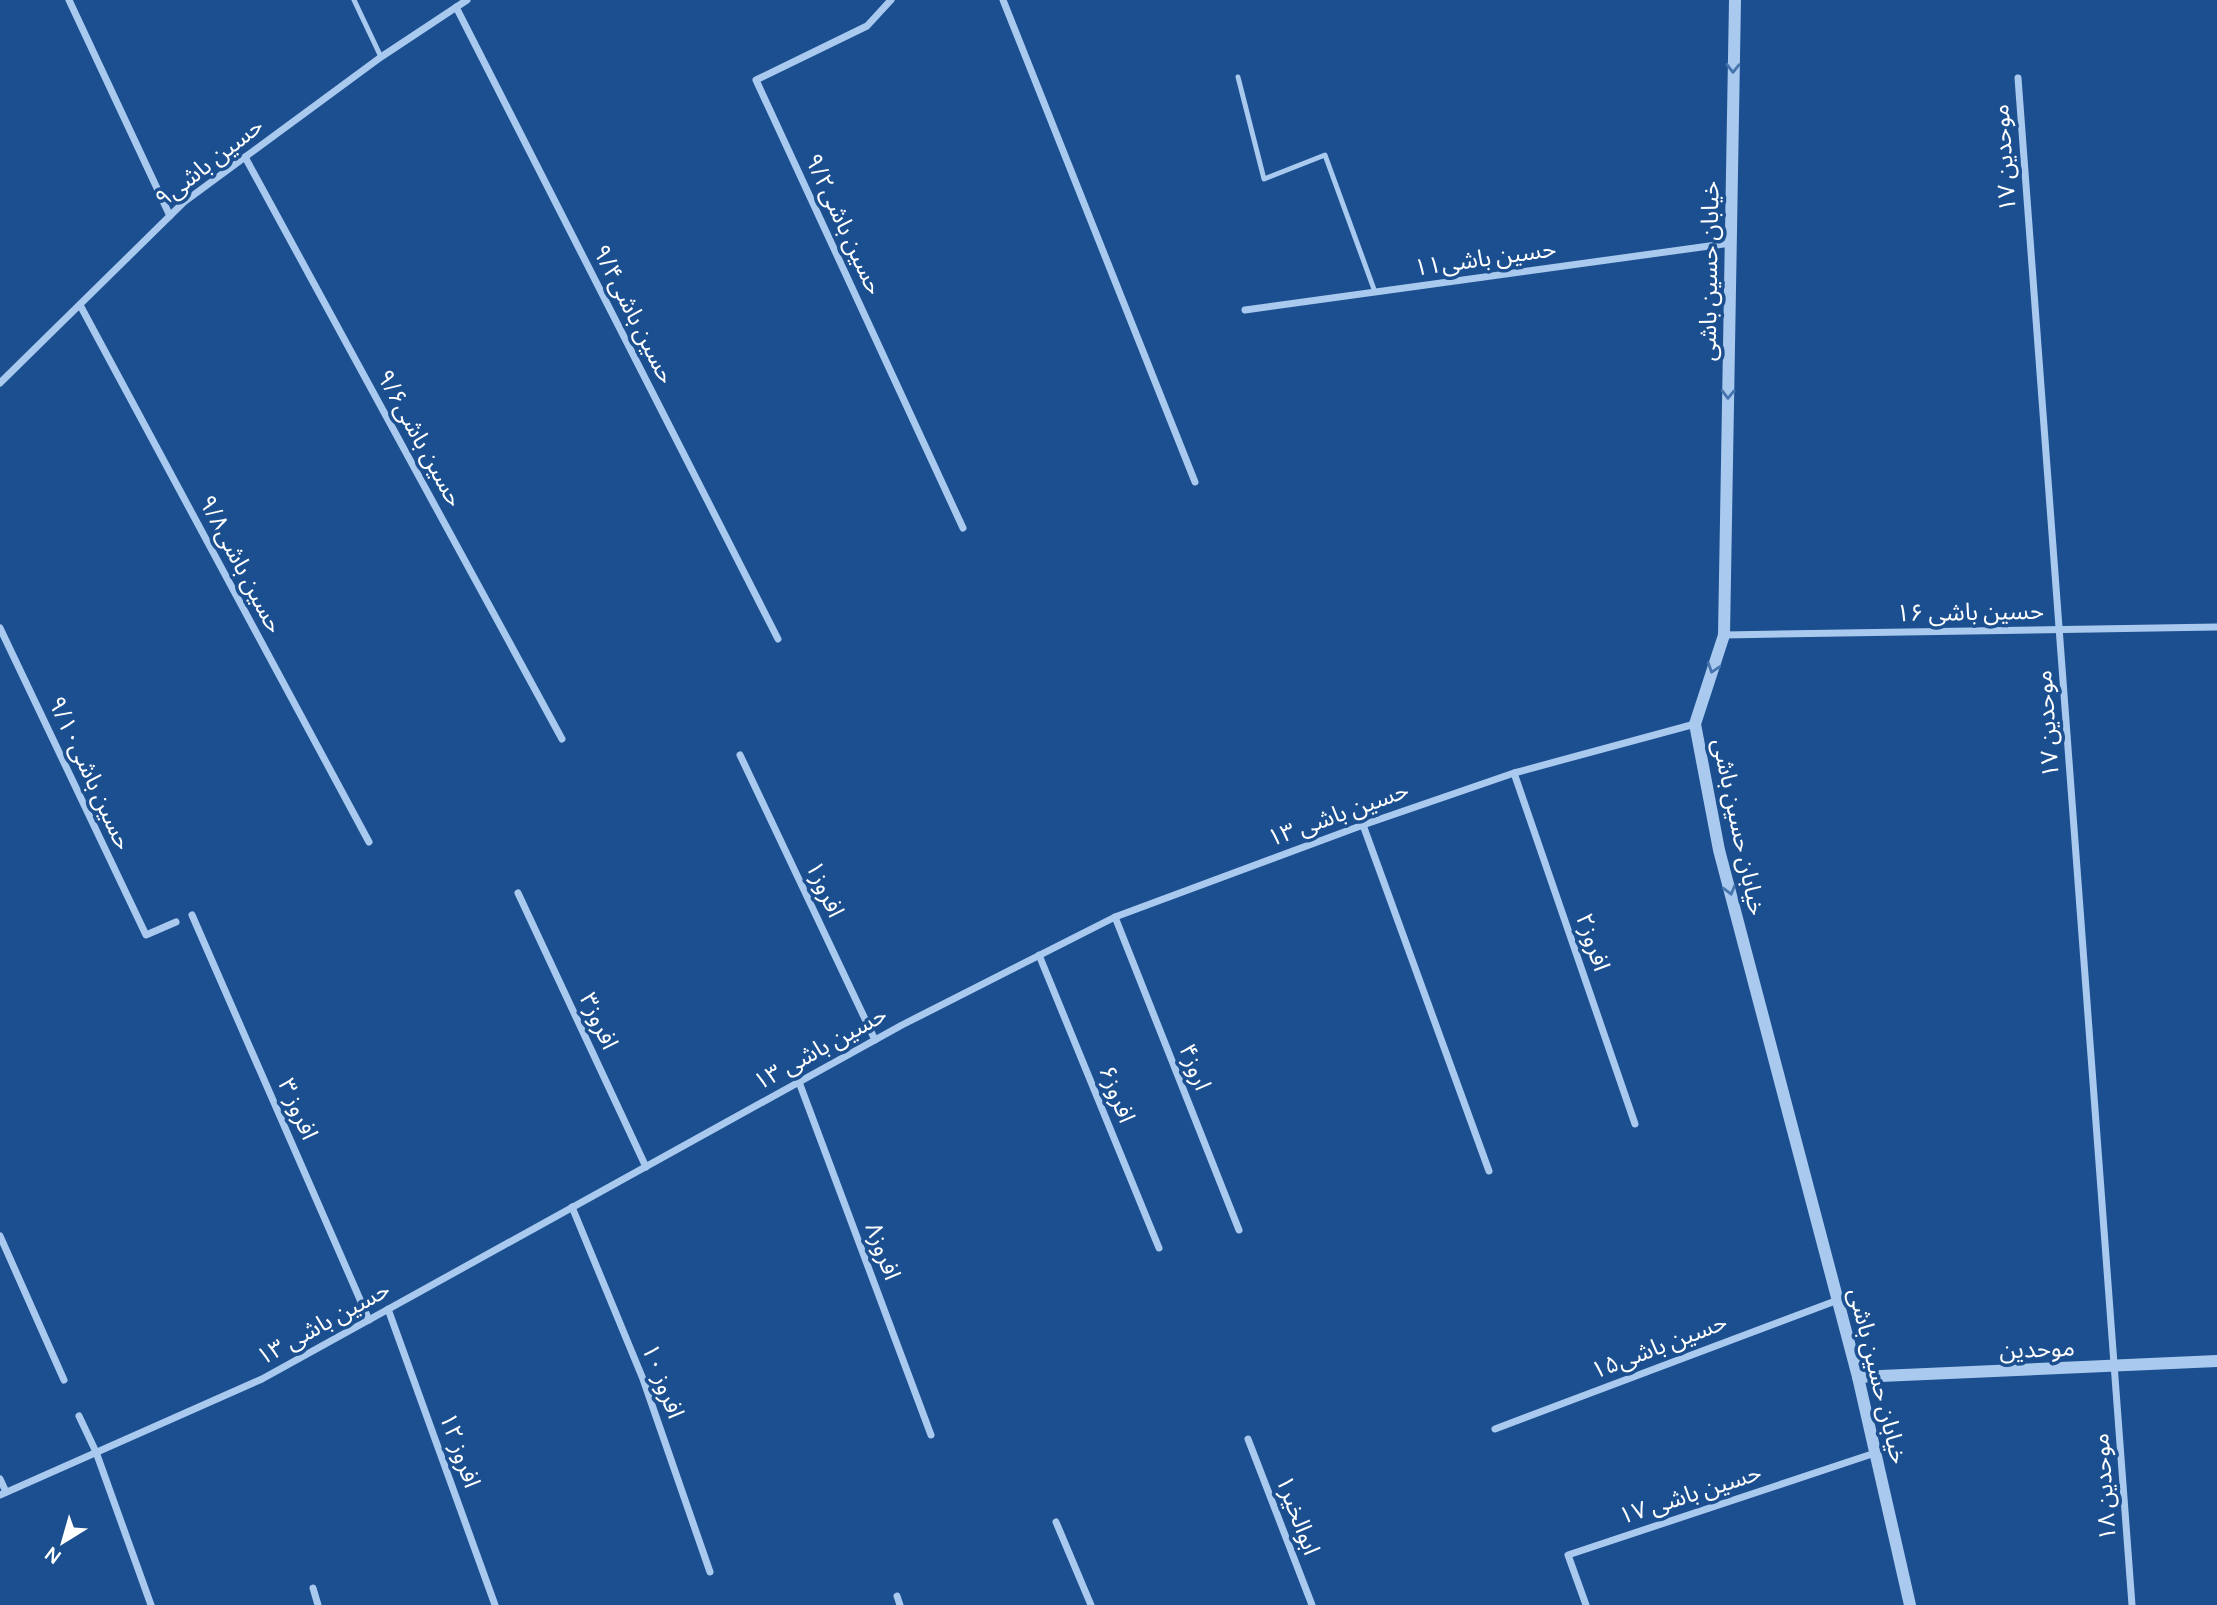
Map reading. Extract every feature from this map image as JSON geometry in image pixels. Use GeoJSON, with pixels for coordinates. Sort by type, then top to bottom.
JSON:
{"type":"FeatureCollection","features":[{"type":"Feature","properties":{"kind":"street"},"geometry":{"type":"LineString","coordinates":[[69,0],[170,216]]}},
{"type":"Feature","properties":{"kind":"street","name":"حسین باشی۹"},"geometry":{"type":"LineString","coordinates":[[0,383],[184,202],[381,57],[467,0]]}},
{"type":"Feature","properties":{"kind":"street","name":"حسین باشی۹/۲"},"geometry":{"type":"LineString","coordinates":[[891,0],[867,26],[756,80],[963,528]]}},
{"type":"Feature","properties":{"kind":"street"},"geometry":{"type":"LineString","coordinates":[[1003,0],[1195,482]]}},
{"type":"Feature","properties":{"kind":"street","name":"خیابان حسین باشی"},"geometry":{"type":"LineString","coordinates":[[1735,0],[1724,635],[1695,724],[1719,850],[1858,1377],[1910,1605]]}},
{"type":"Feature","properties":{"kind":"street","name":"حسین باشی۹/۴"},"geometry":{"type":"LineString","coordinates":[[456,7],[778,639]]}},
{"type":"Feature","properties":{"kind":"street","name":"موحدین ۱۷"},"geometry":{"type":"LineString","coordinates":[[2018,78],[2115,1366]]}},
{"type":"Feature","properties":{"kind":"street","name":"حسین باشی۹/۶"},"geometry":{"type":"LineString","coordinates":[[245,157],[562,739]]}},
{"type":"Feature","properties":{"kind":"street","name":"حسین باشی۱۱"},"geometry":{"type":"LineString","coordinates":[[1245,310],[1731,243]]}},
{"type":"Feature","properties":{"kind":"street","name":"حسین باشی۹/۸"},"geometry":{"type":"LineString","coordinates":[[79,305],[369,842]]}},
{"type":"Feature","properties":{"kind":"street","name":"حسین باشی ۱۶"},"geometry":{"type":"LineString","coordinates":[[1724,635],[2217,627]]}},
{"type":"Feature","properties":{"kind":"street","name":"حسین باشی۹/۱۰"},"geometry":{"type":"LineString","coordinates":[[0,628],[146,935],[176,922]]}},
{"type":"Feature","properties":{"kind":"street","name":"حسین باشی ۱۳"},"geometry":{"type":"LineString","coordinates":[[3,1493],[262,1379],[875,1040],[1115,917],[1363,825],[1514,773],[1695,724]]}},
{"type":"Feature","properties":{"kind":"street","name":"افروز۱"},"geometry":{"type":"LineString","coordinates":[[740,755],[875,1040]]}},
{"type":"Feature","properties":{"kind":"street","name":"افروز۲"},"geometry":{"type":"LineString","coordinates":[[1514,773],[1635,1124]]}},
{"type":"Feature","properties":{"kind":"street"},"geometry":{"type":"LineString","coordinates":[[1363,825],[1489,1171]]}},
{"type":"Feature","properties":{"kind":"street","name":"افروز۳"},"geometry":{"type":"LineString","coordinates":[[518,892],[646,1167]]}},
{"type":"Feature","properties":{"kind":"street","name":"افروز ۳"},"geometry":{"type":"LineString","coordinates":[[192,915],[369,1320]]}},
{"type":"Feature","properties":{"kind":"street","name":"اروز۴"},"geometry":{"type":"LineString","coordinates":[[1115,917],[1239,1230]]}},
{"type":"Feature","properties":{"kind":"street","name":"افروز۶"},"geometry":{"type":"LineString","coordinates":[[1039,955],[1159,1248]]}},
{"type":"Feature","properties":{"kind":"street","name":"افروز۸"},"geometry":{"type":"LineString","coordinates":[[799,1082],[931,1434]]}},
{"type":"Feature","properties":{"kind":"street","name":"افروز ۱۰"},"geometry":{"type":"LineString","coordinates":[[572,1207],[643,1380],[710,1572]]}},
{"type":"Feature","properties":{"kind":"street"},"geometry":{"type":"LineString","coordinates":[[0,1236],[64,1380]]}},
{"type":"Feature","properties":{"kind":"street","name":"حسین باشی۱۵"},"geometry":{"type":"LineString","coordinates":[[1495,1429],[1838,1300]]}},
{"type":"Feature","properties":{"kind":"street","name":"افروز ۱۲"},"geometry":{"type":"LineString","coordinates":[[388,1309],[495,1605]]}},
{"type":"Feature","properties":{"kind":"street","name":"موحدین"},"geometry":{"type":"LineString","coordinates":[[1858,1377],[2217,1361]]}},
{"type":"Feature","properties":{"kind":"street","name":"موحدین ۱۸"},"geometry":{"type":"LineString","coordinates":[[2115,1366],[2132,1605]]}},
{"type":"Feature","properties":{"kind":"street"},"geometry":{"type":"LineString","coordinates":[[79,1416],[96,1452],[151,1605]]}},
{"type":"Feature","properties":{"kind":"street","name":"ابوالخیر۱"},"geometry":{"type":"LineString","coordinates":[[1248,1439],[1312,1605]]}},
{"type":"Feature","properties":{"kind":"street","name":"حسین باشی ۱۷"},"geometry":{"type":"LineString","coordinates":[[1586,1605],[1568,1555],[1875,1453]]}},
{"type":"Feature","properties":{"kind":"street"},"geometry":{"type":"LineString","coordinates":[[0,1479],[3,1493]]}},
{"type":"Feature","properties":{"kind":"street"},"geometry":{"type":"LineString","coordinates":[[1056,1522],[1091,1605]]}},
{"type":"Feature","properties":{"kind":"street"},"geometry":{"type":"LineString","coordinates":[[313,1588],[318,1605]]}},
{"type":"Feature","properties":{"kind":"street"},"geometry":{"type":"LineString","coordinates":[[897,1596],[900,1605]]}},
{"type":"Feature","properties":{"kind":"lane"},"geometry":{"type":"LineString","coordinates":[[354,0],[381,57]]}},
{"type":"Feature","properties":{"kind":"lane"},"geometry":{"type":"LineString","coordinates":[[1238,77],[1264,179],[1325,155],[1374,292]]}}]}
